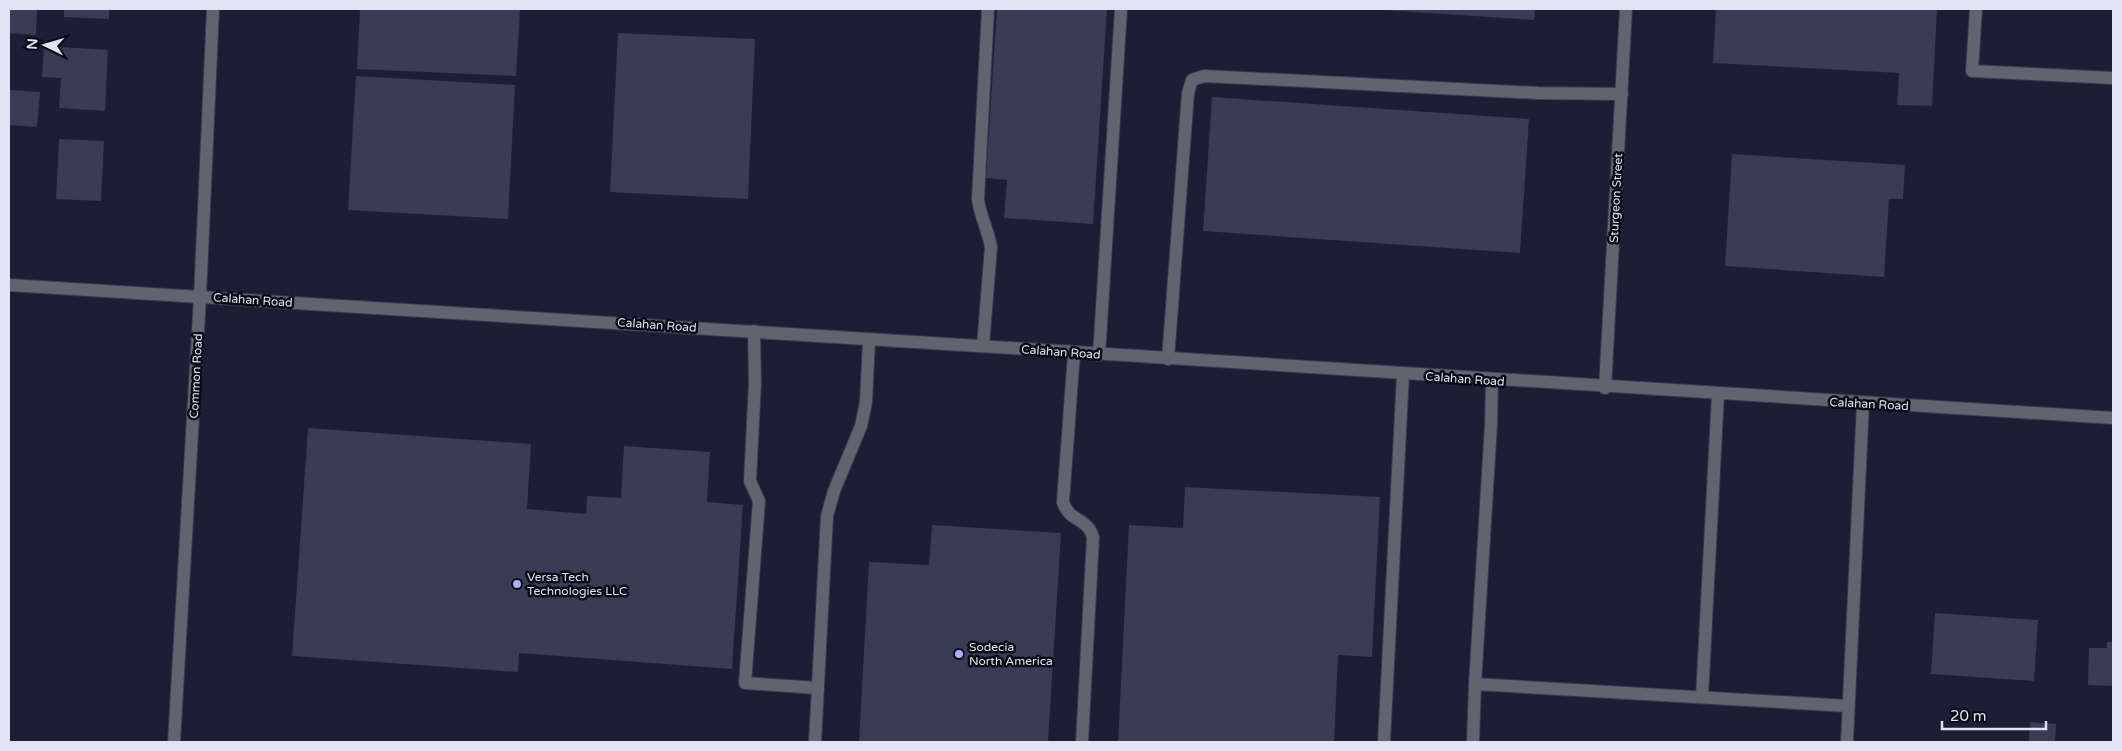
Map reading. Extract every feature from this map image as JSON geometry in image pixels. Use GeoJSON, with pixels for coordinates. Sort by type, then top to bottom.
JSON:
{"type":"FeatureCollection","features":[{"type":"Feature","properties":{"kind":"street","name":"Common Road"},"geometry":{"type":"LineString","coordinates":[[174,742],[200,297],[214,9]]}},
{"type":"Feature","properties":{"kind":"street"},"geometry":{"type":"LineString","coordinates":[[983,346],[991,247],[989,235],[980,214],[978,198],[988,9]]}},
{"type":"Feature","properties":{"kind":"street"},"geometry":{"type":"LineString","coordinates":[[1099,355],[1121,9]]}},
{"type":"Feature","properties":{"kind":"street","name":"Sturgeon Street"},"geometry":{"type":"LineString","coordinates":[[1605,388],[1626,9]]}},
{"type":"Feature","properties":{"kind":"street"},"geometry":{"type":"LineString","coordinates":[[1976,9],[1972,71],[2113,78]]}},
{"type":"Feature","properties":{"kind":"street"},"geometry":{"type":"LineString","coordinates":[[1168,359],[1188,93],[1192,80],[1204,76],[1538,93],[1622,94]]}},
{"type":"Feature","properties":{"kind":"street","name":"Calahan Road"},"geometry":{"type":"LineString","coordinates":[[9,285],[754,331],[1605,388],[2113,418]]}},
{"type":"Feature","properties":{"kind":"street"},"geometry":{"type":"LineString","coordinates":[[754,331],[755,382],[750,481],[760,502],[745,683],[818,688]]}},
{"type":"Feature","properties":{"kind":"street"},"geometry":{"type":"LineString","coordinates":[[815,742],[827,516],[834,491],[861,426],[866,402],[869,340]]}},
{"type":"Feature","properties":{"kind":"street"},"geometry":{"type":"LineString","coordinates":[[1074,352],[1063,502],[1070,515],[1086,524],[1093,537],[1082,742]]}},
{"type":"Feature","properties":{"kind":"street"},"geometry":{"type":"LineString","coordinates":[[1384,742],[1403,374]]}},
{"type":"Feature","properties":{"kind":"street"},"geometry":{"type":"LineString","coordinates":[[1473,742],[1492,426],[1492,380]]}},
{"type":"Feature","properties":{"kind":"street"},"geometry":{"type":"LineString","coordinates":[[1702,697],[1718,394]]}},
{"type":"Feature","properties":{"kind":"street"},"geometry":{"type":"LineString","coordinates":[[1847,742],[1863,403]]}},
{"type":"Feature","properties":{"kind":"street"},"geometry":{"type":"LineString","coordinates":[[1475,684],[1848,706]]}},
{"type":"Feature","properties":{"kind":"building"},"geometry":{"type":"Polygon","coordinates":[[[9,9],[37,9],[36,35],[9,33],[9,9]]]}},
{"type":"Feature","properties":{"kind":"building"},"geometry":{"type":"Polygon","coordinates":[[[64,9],[109,9],[109,19],[64,17],[64,9]]]}},
{"type":"Feature","properties":{"kind":"building"},"geometry":{"type":"Polygon","coordinates":[[[360,9],[520,9],[516,76],[357,69],[360,9]]]}},
{"type":"Feature","properties":{"kind":"building"},"geometry":{"type":"Polygon","coordinates":[[[997,9],[1107,9],[1093,224],[1004,218],[1007,180],[986,178],[997,9]]]}},
{"type":"Feature","properties":{"kind":"building"},"geometry":{"type":"Polygon","coordinates":[[[1370,9],[1535,9],[1534,20],[1370,9]]]}},
{"type":"Feature","properties":{"kind":"building"},"geometry":{"type":"Polygon","coordinates":[[[1716,9],[1937,9],[1932,106],[1897,105],[1899,73],[1713,63],[1716,9]]]}},
{"type":"Feature","properties":{"kind":"building"},"geometry":{"type":"Polygon","coordinates":[[[618,33],[755,39],[748,199],[610,192],[618,33]]]}},
{"type":"Feature","properties":{"kind":"building"},"geometry":{"type":"Polygon","coordinates":[[[44,46],[108,50],[105,111],[59,108],[61,78],[42,77],[44,46]]]}},
{"type":"Feature","properties":{"kind":"building"},"geometry":{"type":"Polygon","coordinates":[[[356,76],[515,85],[508,219],[348,210],[356,76]]]}},
{"type":"Feature","properties":{"kind":"building"},"geometry":{"type":"Polygon","coordinates":[[[9,90],[40,92],[37,127],[9,125],[9,90]]]}},
{"type":"Feature","properties":{"kind":"building"},"geometry":{"type":"Polygon","coordinates":[[[1212,97],[1529,119],[1520,253],[1203,231],[1212,97]]]}},
{"type":"Feature","properties":{"kind":"building"},"geometry":{"type":"Polygon","coordinates":[[[59,139],[104,141],[101,201],[56,199],[59,139]]]}},
{"type":"Feature","properties":{"kind":"building"},"geometry":{"type":"Polygon","coordinates":[[[1732,154],[1905,165],[1903,199],[1889,199],[1884,277],[1725,266],[1732,154]]]}},
{"type":"Feature","properties":{"kind":"building","name":"Versa Tech Technologies LLC"},"geometry":{"type":"Polygon","coordinates":[[[308,428],[531,444],[527,509],[586,514],[587,496],[621,498],[624,446],[710,452],[707,502],[743,505],[732,669],[519,653],[518,672],[292,656],[308,428]]]}},
{"type":"Feature","properties":{"kind":"building"},"geometry":{"type":"Polygon","coordinates":[[[1185,487],[1380,497],[1372,657],[1338,655],[1334,742],[1118,742],[1129,525],[1183,528],[1185,487]]]}},
{"type":"Feature","properties":{"kind":"building","name":"Sodecia North America"},"geometry":{"type":"Polygon","coordinates":[[[932,525],[1061,533],[1048,742],[859,742],[869,562],[929,565],[932,525]]]}},
{"type":"Feature","properties":{"kind":"building"},"geometry":{"type":"Polygon","coordinates":[[[1935,613],[2038,620],[2034,681],[1931,674],[1935,613]]]}},
{"type":"Feature","properties":{"kind":"building"},"geometry":{"type":"Polygon","coordinates":[[[2107,642],[2113,642],[2113,686],[2088,685],[2089,648],[2107,648],[2107,642]]]}},
{"type":"Feature","properties":{"kind":"building"},"geometry":{"type":"Polygon","coordinates":[[[2030,722],[2056,724],[2055,742],[2029,742],[2030,722]]]}},
{"type":"Feature","properties":{"kind":"place","name":"Versa Tech Technologies LLC"},"geometry":{"type":"Point","coordinates":[517,584]}},
{"type":"Feature","properties":{"kind":"place","name":"Sodecia North America"},"geometry":{"type":"Point","coordinates":[959,654]}}]}
